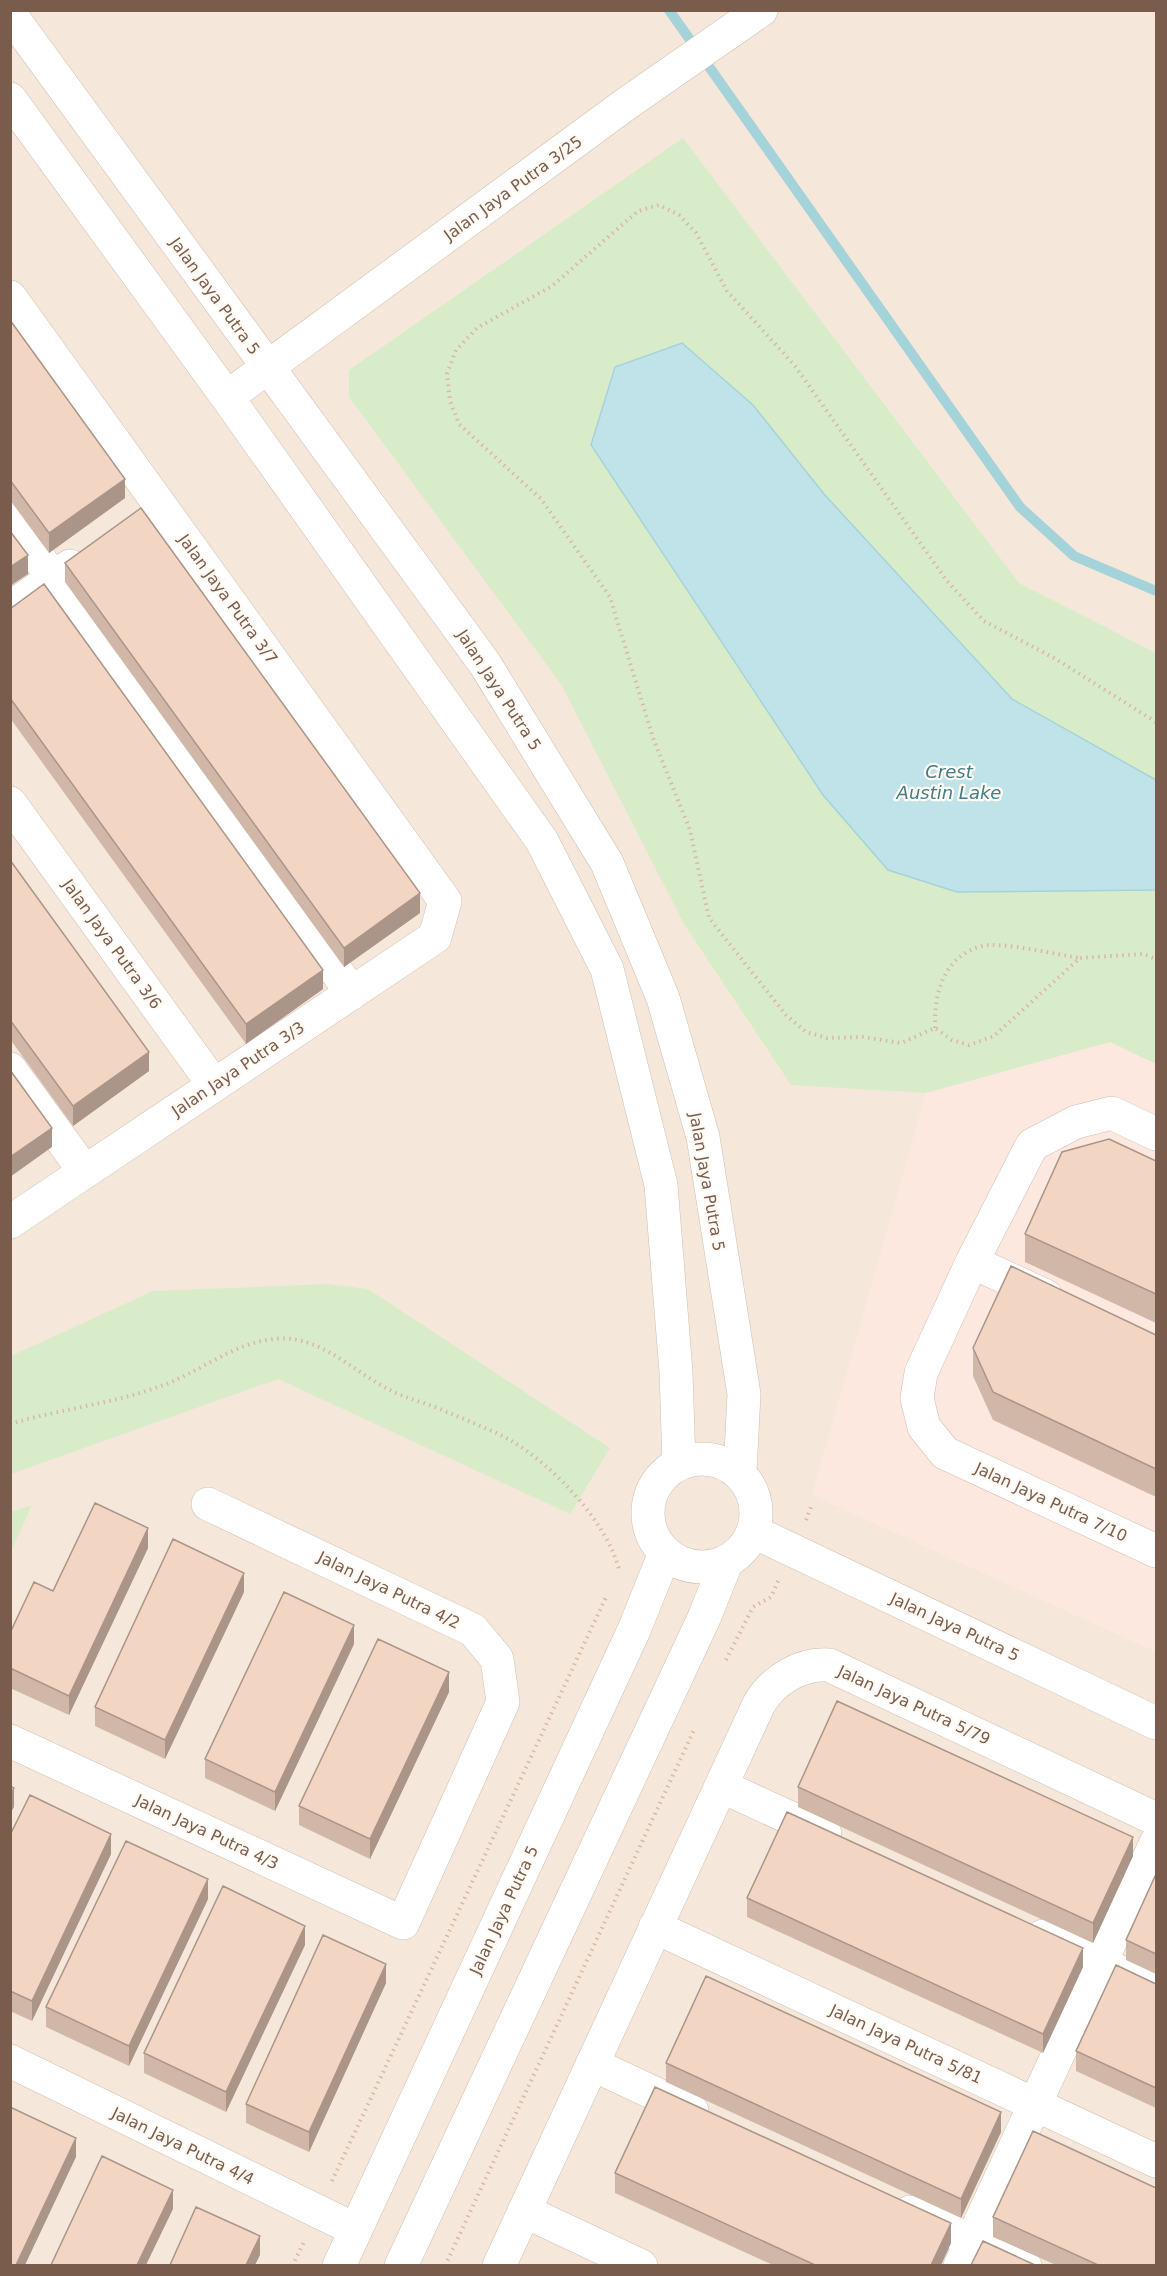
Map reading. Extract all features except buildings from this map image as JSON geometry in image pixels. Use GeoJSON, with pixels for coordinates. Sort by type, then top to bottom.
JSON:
{"type":"FeatureCollection","features":[{"type":"Feature","properties":{"kind":"street","name":"Jalan Jaya Putra 3/25"},"geometry":{"type":"LineString","coordinates":[[227,397],[626,104],[761,10]]}},
{"type":"Feature","properties":{"kind":"street","name":"Jalan Jaya Putra 5"},"geometry":{"type":"LineString","coordinates":[[10,14],[485,664],[607,863],[663,999],[703,1137],[744,1394],[740,1473]]}},
{"type":"Feature","properties":{"kind":"street"},"geometry":{"type":"LineString","coordinates":[[10,99],[227,397],[542,841],[607,969],[661,1185],[676,1372],[679,1463]]}},
{"type":"Feature","properties":{"kind":"street","name":"Jalan Jaya Putra 3/7"},"geometry":{"type":"LineString","coordinates":[[10,297],[446,901]]}},
{"type":"Feature","properties":{"kind":"street"},"geometry":{"type":"LineString","coordinates":[[130,524],[159,503]]}},
{"type":"Feature","properties":{"kind":"street"},"geometry":{"type":"LineString","coordinates":[[10,518],[352,993]]}},
{"type":"Feature","properties":{"kind":"street"},"geometry":{"type":"LineString","coordinates":[[10,609],[92,551]]}},
{"type":"Feature","properties":{"kind":"street","name":"Jalan Jaya Putra 3/6"},"geometry":{"type":"LineString","coordinates":[[10,803],[214,1085]]}},
{"type":"Feature","properties":{"kind":"street","name":"Jalan Jaya Putra 3/3"},"geometry":{"type":"LineString","coordinates":[[10,1222],[435,937],[446,901]]}},
{"type":"Feature","properties":{"kind":"street"},"geometry":{"type":"LineString","coordinates":[[10,1069],[85,1172]]}},
{"type":"Feature","properties":{"kind":"street"},"geometry":{"type":"LineString","coordinates":[[1070,1307],[972,1262],[1032,1144],[1076,1122],[1112,1113],[1156,1134]]}},
{"type":"Feature","properties":{"kind":"street","name":"Jalan Jaya Putra 7/10"},"geometry":{"type":"LineString","coordinates":[[972,1262],[921,1372],[918,1398],[924,1427],[945,1453],[1156,1551]]}},
{"type":"Feature","properties":{"kind":"street"},"geometry":{"type":"LineString","coordinates":[[700,1458],[721,1462],[740,1473],[752,1490],[757,1511],[754,1532],[743,1550],[726,1563],[705,1568],[684,1565],[665,1553],[653,1536],[647,1515],[651,1494],[662,1476],[679,1463],[700,1458]]}},
{"type":"Feature","properties":{"kind":"street","name":"Jalan Jaya Putra 4/2"},"geometry":{"type":"LineString","coordinates":[[208,1504],[473,1630],[497,1659],[502,1702],[403,1923]]}},
{"type":"Feature","properties":{"kind":"street","name":"Jalan Jaya Putra 5"},"geometry":{"type":"LineString","coordinates":[[754,1532],[1156,1723]]}},
{"type":"Feature","properties":{"kind":"street","name":"Jalan Jaya Putra 5"},"geometry":{"type":"LineString","coordinates":[[339,2265],[634,1630],[665,1553]]}},
{"type":"Feature","properties":{"kind":"street"},"geometry":{"type":"LineString","coordinates":[[401,2265],[704,1618],[726,1563]]}},
{"type":"Feature","properties":{"kind":"street","name":"Jalan Jaya Putra 5/79"},"geometry":{"type":"LineString","coordinates":[[499,2265],[766,1692],[806,1667],[829,1665],[1156,1819]]}},
{"type":"Feature","properties":{"kind":"street","name":"Jalan Jaya Putra 4/3"},"geometry":{"type":"LineString","coordinates":[[10,1740],[403,1923]]}},
{"type":"Feature","properties":{"kind":"street"},"geometry":{"type":"LineString","coordinates":[[721,1786],[851,1846]]}},
{"type":"Feature","properties":{"kind":"street"},"geometry":{"type":"LineString","coordinates":[[966,2253],[1156,1843]]}},
{"type":"Feature","properties":{"kind":"street"},"geometry":{"type":"LineString","coordinates":[[1014,1922],[1156,1989]]}},
{"type":"Feature","properties":{"kind":"street","name":"Jalan Jaya Putra 5/81"},"geometry":{"type":"LineString","coordinates":[[655,1927],[1156,2161]]}},
{"type":"Feature","properties":{"kind":"street","name":"Jalan Jaya Putra 4/4"},"geometry":{"type":"LineString","coordinates":[[10,2061],[356,2230]]}},
{"type":"Feature","properties":{"kind":"street"},"geometry":{"type":"LineString","coordinates":[[592,2064],[722,2125]]}},
{"type":"Feature","properties":{"kind":"street"},"geometry":{"type":"LineString","coordinates":[[885,2200],[966,2253],[1025,2265]]}},
{"type":"Feature","properties":{"kind":"street"},"geometry":{"type":"LineString","coordinates":[[524,2211],[641,2265]]}},
{"type":"Feature","properties":{"kind":"path"},"geometry":{"type":"LineString","coordinates":[[935,1028],[901,1043],[863,1037],[827,1038],[806,1032],[786,1015],[709,918],[690,831],[653,738],[610,597],[540,498],[459,424],[450,401],[447,374],[456,350],[477,328],[552,286],[638,211],[659,205],[679,215],[696,233],[727,291],[795,366],[947,581],[984,621],[1054,658],[1156,722]]}},
{"type":"Feature","properties":{"kind":"path"},"geometry":{"type":"LineString","coordinates":[[935,1028],[934,1006],[948,968],[961,955],[984,945],[1080,958],[1143,954],[1156,959]]}},
{"type":"Feature","properties":{"kind":"path"},"geometry":{"type":"LineString","coordinates":[[935,1028],[952,1040],[969,1045],[994,1036],[1080,958]]}},
{"type":"Feature","properties":{"kind":"path"},"geometry":{"type":"LineString","coordinates":[[10,1424],[163,1386],[234,1351],[274,1339],[312,1343],[349,1363],[388,1389],[510,1440],[566,1484],[595,1519],[619,1569],[615,1578]]}},
{"type":"Feature","properties":{"kind":"path"},"geometry":{"type":"LineString","coordinates":[[725,1663],[753,1607],[771,1597],[812,1507]]}},
{"type":"Feature","properties":{"kind":"path"},"geometry":{"type":"LineString","coordinates":[[292,2265],[610,1588]]}},
{"type":"Feature","properties":{"kind":"path"},"geometry":{"type":"LineString","coordinates":[[445,2265],[695,1727]]}},
{"type":"Feature","properties":{"kind":"shaded area"},"geometry":{"type":"Polygon","coordinates":[[[11,11],[1156,11],[1156,2265],[11,2266],[11,11]]]}},
{"type":"Feature","properties":{"kind":"shaded area"},"geometry":{"type":"Polygon","coordinates":[[[1110,1042],[1156,1064],[1156,1652],[812,1495],[926,1093],[1110,1042]]]}},
{"type":"Feature","properties":{"kind":"green space"},"geometry":{"type":"Polygon","coordinates":[[[683,138],[1019,583],[1156,653],[1156,1064],[1110,1042],[926,1093],[791,1085],[684,924],[561,684],[349,397],[349,370],[683,138]]]}},
{"type":"Feature","properties":{"kind":"green space"},"geometry":{"type":"Polygon","coordinates":[[[328,1284],[368,1289],[610,1448],[570,1514],[278,1379],[11,1474],[11,1356],[153,1291],[328,1284]]]}},
{"type":"Feature","properties":{"kind":"green space"},"geometry":{"type":"Polygon","coordinates":[[[32,1505],[11,1552],[11,1512],[32,1505]]]}},
{"type":"Feature","properties":{"kind":"water","name":"Crest Austin Lake"},"geometry":{"type":"Polygon","coordinates":[[[682,343],[753,405],[824,494],[1012,699],[1156,780],[1156,890],[957,892],[888,870],[823,795],[591,445],[615,367],[682,343]]]}},
{"type":"Feature","properties":{"kind":"waterway"},"geometry":{"type":"LineString","coordinates":[[669,10],[1020,507],[1074,556],[1156,591]]}}]}
